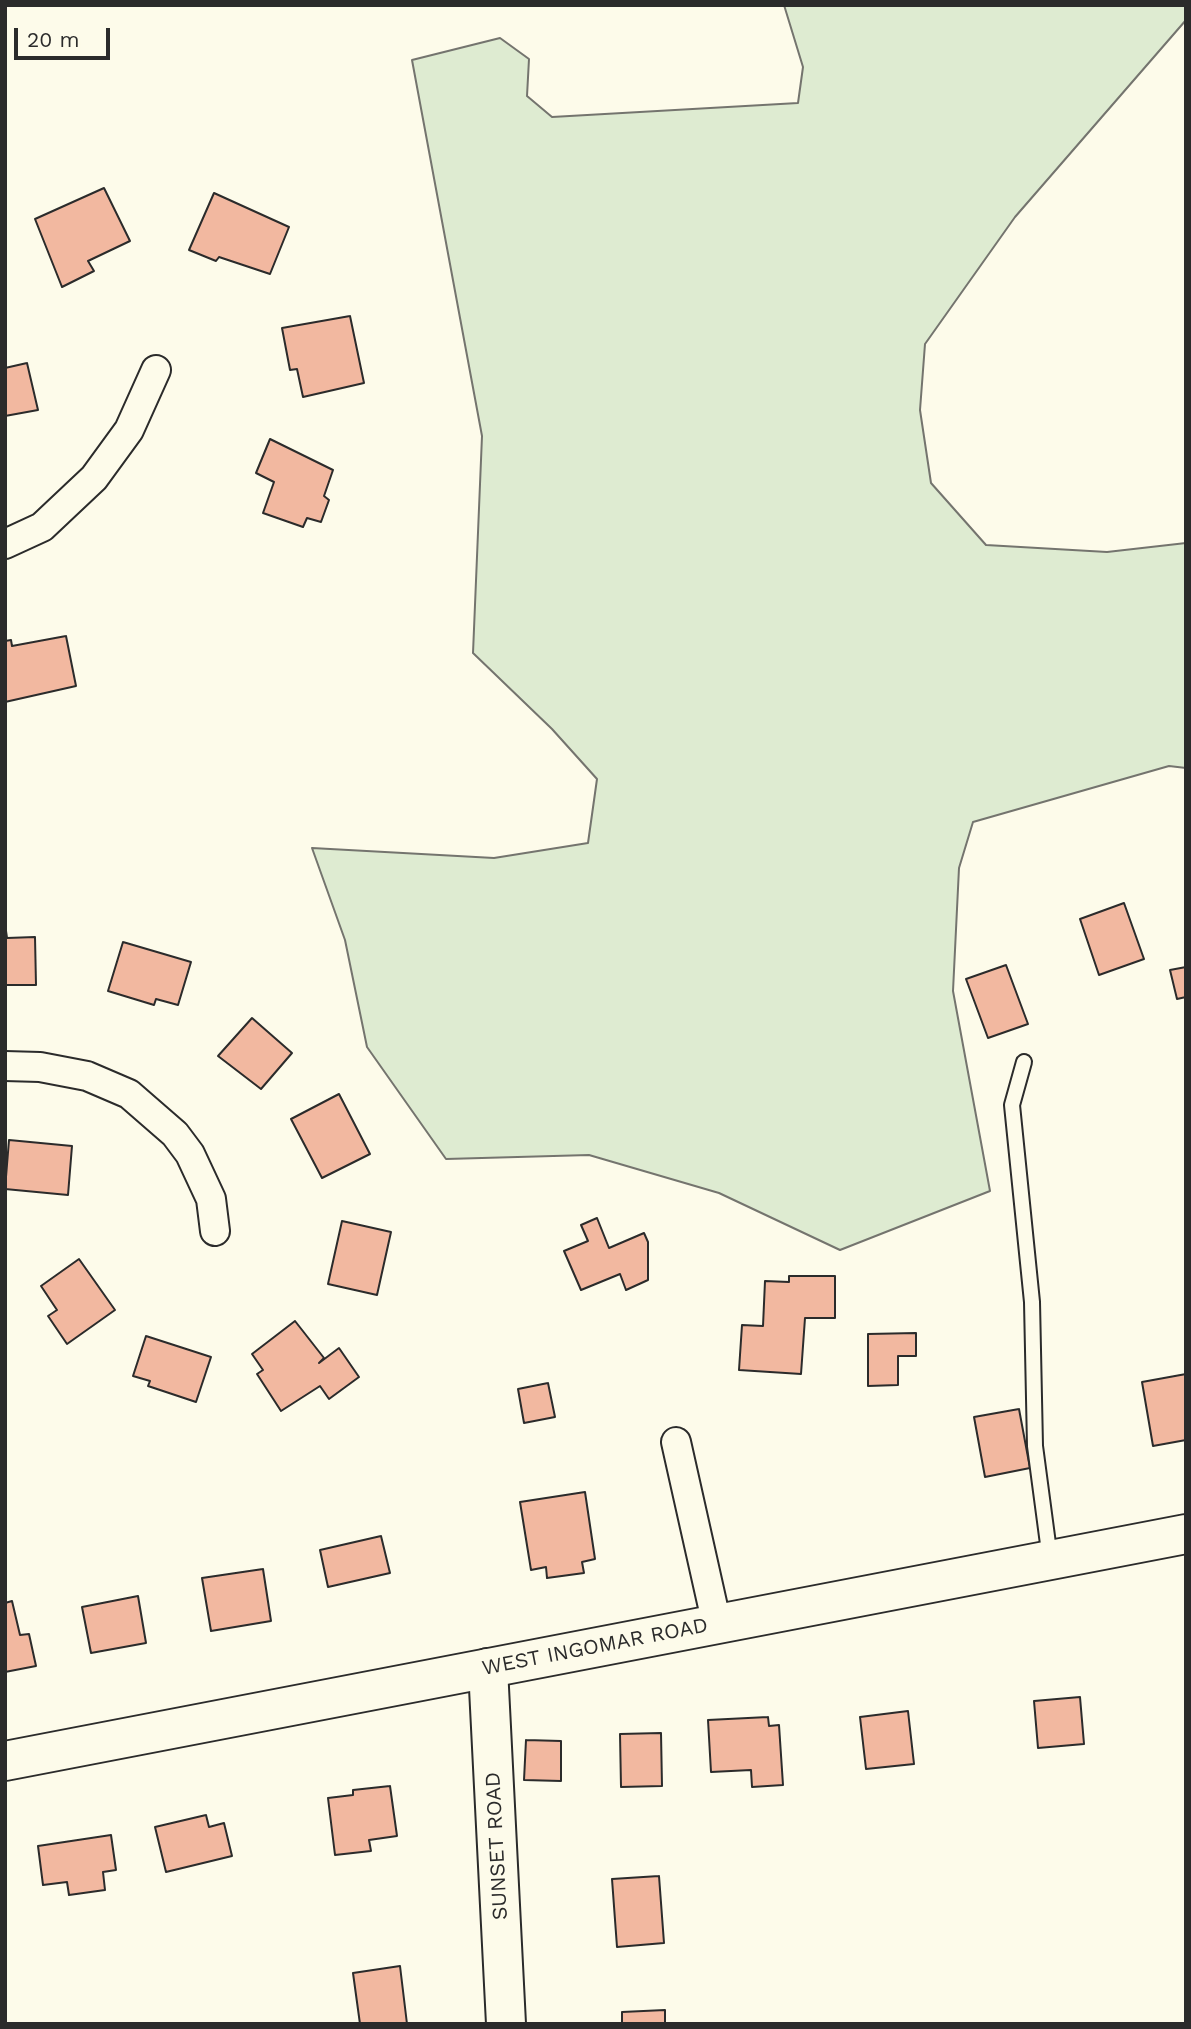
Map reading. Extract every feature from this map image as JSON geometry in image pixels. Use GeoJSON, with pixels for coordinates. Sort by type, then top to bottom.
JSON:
{"type":"FeatureCollection","features":[{"type":"Feature","properties":{"kind":"main road","name":"WEST INGOMAR ROAD"},"geometry":{"type":"LineString","coordinates":[[5,1761],[1186,1534]]}},
{"type":"Feature","properties":{"kind":"main road","name":"SUNSET ROAD"},"geometry":{"type":"LineString","coordinates":[[488,1668],[506,2024]]}},
{"type":"Feature","properties":{"kind":"street"},"geometry":{"type":"LineString","coordinates":[[5,544],[41,527],[94,478],[128,430],[156,370]]}},
{"type":"Feature","properties":{"kind":"street"},"geometry":{"type":"LineString","coordinates":[[5,1066],[40,1067],[88,1076],[129,1094],[175,1134],[190,1154],[211,1199],[215,1231]]}},
{"type":"Feature","properties":{"kind":"street"},"geometry":{"type":"LineString","coordinates":[[676,1442],[717,1625]]}},
{"type":"Feature","properties":{"kind":"lane"},"geometry":{"type":"LineString","coordinates":[[1024,1062],[1012,1105],[1032,1302],[1035,1446],[1050,1560]]}},
{"type":"Feature","properties":{"kind":"green space"},"geometry":{"type":"Polygon","coordinates":[[[784,5],[1186,5],[1186,20],[1015,217],[925,344],[920,410],[931,483],[986,545],[1107,552],[1186,543],[1186,768],[1169,766],[973,822],[959,868],[953,991],[990,1191],[840,1250],[719,1193],[589,1155],[446,1159],[367,1047],[345,940],[312,848],[494,858],[588,843],[597,779],[552,729],[473,653],[482,436],[412,60],[500,38],[529,59],[527,96],[552,117],[798,103],[803,67],[784,5]]]}},
{"type":"Feature","properties":{"kind":"building"},"geometry":{"type":"Polygon","coordinates":[[[104,188],[130,241],[88,261],[94,271],[62,287],[35,219],[104,188]]]}},
{"type":"Feature","properties":{"kind":"building"},"geometry":{"type":"Polygon","coordinates":[[[214,193],[289,227],[270,274],[219,257],[216,261],[189,250],[214,193]]]}},
{"type":"Feature","properties":{"kind":"building"},"geometry":{"type":"Polygon","coordinates":[[[350,316],[364,383],[303,397],[297,369],[290,370],[282,328],[350,316]]]}},
{"type":"Feature","properties":{"kind":"building"},"geometry":{"type":"Polygon","coordinates":[[[27,363],[38,410],[5,416],[5,368],[27,363]]]}},
{"type":"Feature","properties":{"kind":"building"},"geometry":{"type":"Polygon","coordinates":[[[270,439],[333,470],[324,496],[329,500],[321,522],[307,518],[303,527],[263,513],[274,482],[256,473],[270,439]]]}},
{"type":"Feature","properties":{"kind":"building"},"geometry":{"type":"Polygon","coordinates":[[[66,636],[76,686],[5,702],[5,641],[11,640],[12,646],[66,636]]]}},
{"type":"Feature","properties":{"kind":"building"},"geometry":{"type":"Polygon","coordinates":[[[1124,903],[1144,959],[1099,975],[1080,919],[1124,903]]]}},
{"type":"Feature","properties":{"kind":"building"},"geometry":{"type":"Polygon","coordinates":[[[5,924],[7,938],[35,937],[36,985],[5,985],[5,924]]]}},
{"type":"Feature","properties":{"kind":"building"},"geometry":{"type":"Polygon","coordinates":[[[123,942],[191,962],[178,1005],[156,999],[154,1005],[108,991],[123,942]]]}},
{"type":"Feature","properties":{"kind":"building"},"geometry":{"type":"Polygon","coordinates":[[[1006,965],[1028,1024],[988,1038],[966,979],[1006,965]]]}},
{"type":"Feature","properties":{"kind":"building"},"geometry":{"type":"Polygon","coordinates":[[[1186,967],[1186,997],[1177,999],[1170,970],[1186,967]]]}},
{"type":"Feature","properties":{"kind":"building"},"geometry":{"type":"Polygon","coordinates":[[[252,1018],[292,1053],[261,1089],[218,1056],[252,1018]]]}},
{"type":"Feature","properties":{"kind":"building"},"geometry":{"type":"Polygon","coordinates":[[[339,1094],[370,1154],[322,1178],[291,1119],[339,1094]]]}},
{"type":"Feature","properties":{"kind":"building"},"geometry":{"type":"Polygon","coordinates":[[[9,1140],[72,1146],[68,1195],[5,1189],[9,1140]]]}},
{"type":"Feature","properties":{"kind":"building"},"geometry":{"type":"Polygon","coordinates":[[[597,1218],[609,1248],[644,1233],[648,1242],[648,1280],[626,1290],[620,1274],[581,1290],[564,1251],[588,1241],[581,1225],[597,1218]]]}},
{"type":"Feature","properties":{"kind":"building"},"geometry":{"type":"Polygon","coordinates":[[[342,1221],[391,1232],[377,1295],[328,1284],[342,1221]]]}},
{"type":"Feature","properties":{"kind":"building"},"geometry":{"type":"Polygon","coordinates":[[[79,1259],[115,1310],[67,1344],[48,1316],[57,1310],[41,1286],[79,1259]]]}},
{"type":"Feature","properties":{"kind":"building"},"geometry":{"type":"Polygon","coordinates":[[[789,1276],[835,1276],[835,1318],[805,1318],[801,1374],[739,1370],[742,1325],[763,1326],[765,1281],[789,1282],[789,1276]]]}},
{"type":"Feature","properties":{"kind":"building"},"geometry":{"type":"Polygon","coordinates":[[[295,1321],[324,1358],[319,1363],[339,1348],[359,1377],[329,1399],[320,1386],[281,1411],[257,1374],[263,1370],[252,1354],[295,1321]]]}},
{"type":"Feature","properties":{"kind":"building"},"geometry":{"type":"Polygon","coordinates":[[[916,1333],[916,1356],[898,1356],[898,1385],[868,1386],[868,1334],[916,1333]]]}},
{"type":"Feature","properties":{"kind":"building"},"geometry":{"type":"Polygon","coordinates":[[[146,1336],[211,1357],[196,1402],[148,1386],[150,1381],[133,1376],[146,1336]]]}},
{"type":"Feature","properties":{"kind":"building"},"geometry":{"type":"Polygon","coordinates":[[[1186,1374],[1186,1440],[1153,1446],[1142,1382],[1186,1374]]]}},
{"type":"Feature","properties":{"kind":"building"},"geometry":{"type":"Polygon","coordinates":[[[548,1383],[555,1417],[524,1423],[518,1389],[548,1383]]]}},
{"type":"Feature","properties":{"kind":"building"},"geometry":{"type":"Polygon","coordinates":[[[1019,1409],[1030,1468],[985,1477],[974,1417],[1019,1409]]]}},
{"type":"Feature","properties":{"kind":"building"},"geometry":{"type":"Polygon","coordinates":[[[585,1492],[595,1559],[582,1562],[584,1573],[547,1578],[546,1567],[531,1570],[520,1502],[585,1492]]]}},
{"type":"Feature","properties":{"kind":"building"},"geometry":{"type":"Polygon","coordinates":[[[381,1536],[390,1573],[328,1587],[320,1550],[381,1536]]]}},
{"type":"Feature","properties":{"kind":"building"},"geometry":{"type":"Polygon","coordinates":[[[263,1569],[271,1621],[211,1631],[202,1578],[263,1569]]]}},
{"type":"Feature","properties":{"kind":"building"},"geometry":{"type":"Polygon","coordinates":[[[138,1596],[146,1643],[91,1653],[82,1607],[138,1596]]]}},
{"type":"Feature","properties":{"kind":"building"},"geometry":{"type":"Polygon","coordinates":[[[12,1601],[20,1635],[29,1634],[36,1666],[5,1672],[5,1603],[12,1601]]]}},
{"type":"Feature","properties":{"kind":"building"},"geometry":{"type":"Polygon","coordinates":[[[1080,1697],[1084,1744],[1038,1748],[1034,1701],[1080,1697]]]}},
{"type":"Feature","properties":{"kind":"building"},"geometry":{"type":"Polygon","coordinates":[[[908,1711],[914,1764],[866,1769],[860,1717],[908,1711]]]}},
{"type":"Feature","properties":{"kind":"building"},"geometry":{"type":"Polygon","coordinates":[[[768,1717],[769,1726],[779,1725],[783,1785],[752,1787],[751,1770],[711,1772],[708,1720],[768,1717]]]}},
{"type":"Feature","properties":{"kind":"building"},"geometry":{"type":"Polygon","coordinates":[[[661,1733],[662,1786],[621,1787],[620,1734],[661,1733]]]}},
{"type":"Feature","properties":{"kind":"building"},"geometry":{"type":"Polygon","coordinates":[[[526,1740],[561,1741],[561,1781],[524,1780],[526,1740]]]}},
{"type":"Feature","properties":{"kind":"building"},"geometry":{"type":"Polygon","coordinates":[[[390,1786],[397,1836],[369,1840],[371,1851],[335,1855],[328,1798],[353,1795],[353,1790],[390,1786]]]}},
{"type":"Feature","properties":{"kind":"building"},"geometry":{"type":"Polygon","coordinates":[[[206,1815],[209,1827],[224,1823],[232,1856],[166,1872],[155,1827],[206,1815]]]}},
{"type":"Feature","properties":{"kind":"building"},"geometry":{"type":"Polygon","coordinates":[[[111,1835],[116,1870],[103,1872],[105,1890],[69,1895],[67,1882],[43,1885],[38,1846],[111,1835]]]}},
{"type":"Feature","properties":{"kind":"building"},"geometry":{"type":"Polygon","coordinates":[[[659,1876],[664,1943],[617,1947],[612,1879],[659,1876]]]}},
{"type":"Feature","properties":{"kind":"building"},"geometry":{"type":"Polygon","coordinates":[[[400,1966],[407,2024],[360,2024],[353,1973],[400,1966]]]}},
{"type":"Feature","properties":{"kind":"building"},"geometry":{"type":"Polygon","coordinates":[[[665,2010],[665,2024],[622,2024],[622,2012],[665,2010]]]}}]}
